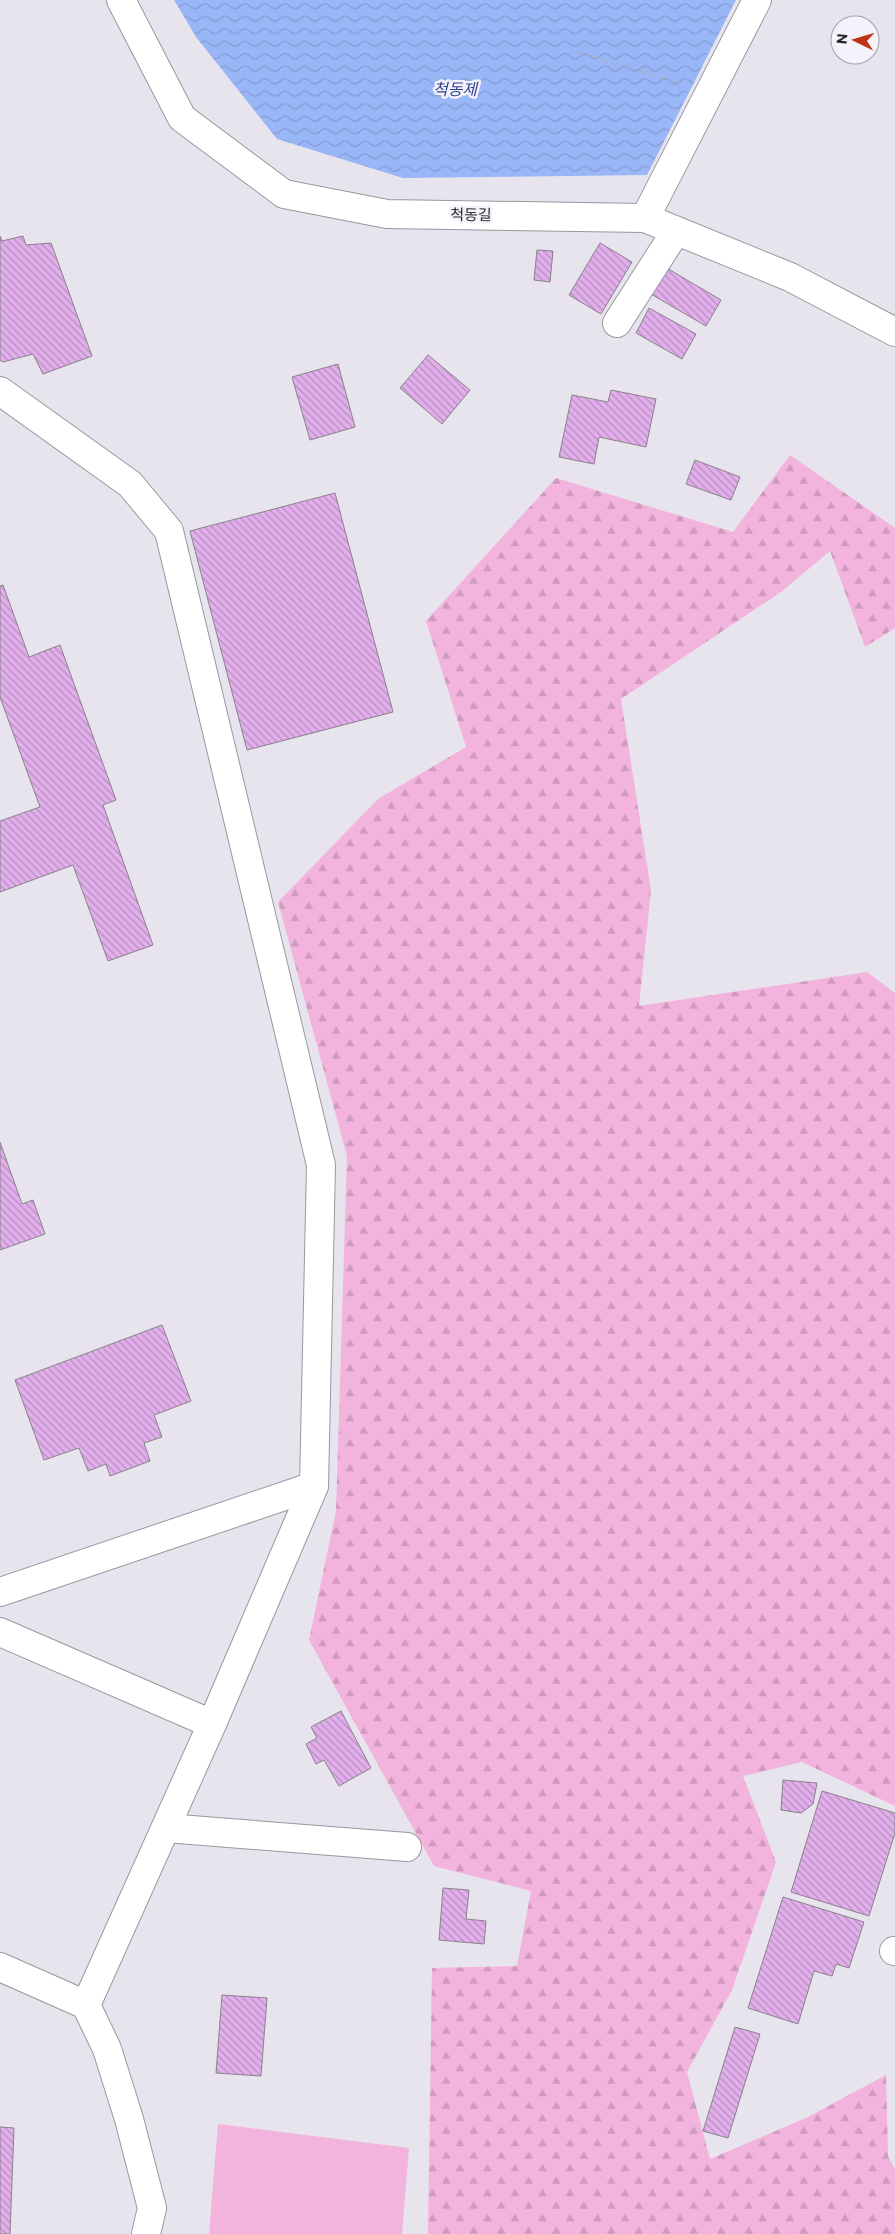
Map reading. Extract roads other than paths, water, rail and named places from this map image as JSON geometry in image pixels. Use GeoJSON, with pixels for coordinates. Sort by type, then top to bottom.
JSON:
{"type":"FeatureCollection","features":[{"type":"Feature","properties":{"kind":"street","name":"척동길"},"geometry":{"type":"LineString","coordinates":[[121,0],[182,118],[284,194],[387,214],[645,218],[790,277],[895,332]]}},
{"type":"Feature","properties":{"kind":"street"},"geometry":{"type":"LineString","coordinates":[[645,218],[757,0]]}},
{"type":"Feature","properties":{"kind":"street"},"geometry":{"type":"LineString","coordinates":[[618,323],[676,231]]}},
{"type":"Feature","properties":{"kind":"street"},"geometry":{"type":"LineString","coordinates":[[0,391],[130,484],[169,530],[321,1165],[314,1486],[212,1724],[86,2005]]}},
{"type":"Feature","properties":{"kind":"street"},"geometry":{"type":"LineString","coordinates":[[0,1592],[314,1486]]}},
{"type":"Feature","properties":{"kind":"street"},"geometry":{"type":"LineString","coordinates":[[0,1632],[212,1724]]}},
{"type":"Feature","properties":{"kind":"street"},"geometry":{"type":"LineString","coordinates":[[166,1828],[407,1847]]}},
{"type":"Feature","properties":{"kind":"street"},"geometry":{"type":"LineString","coordinates":[[0,1967],[86,2005],[107,2049],[134,2137],[152,2208],[146,2234]]}},
{"type":"Feature","properties":{"kind":"water","name":"척동제"},"geometry":{"type":"Polygon","coordinates":[[[174,0],[736,0],[647,175],[403,178],[277,139],[196,37],[174,0]]]}}]}
